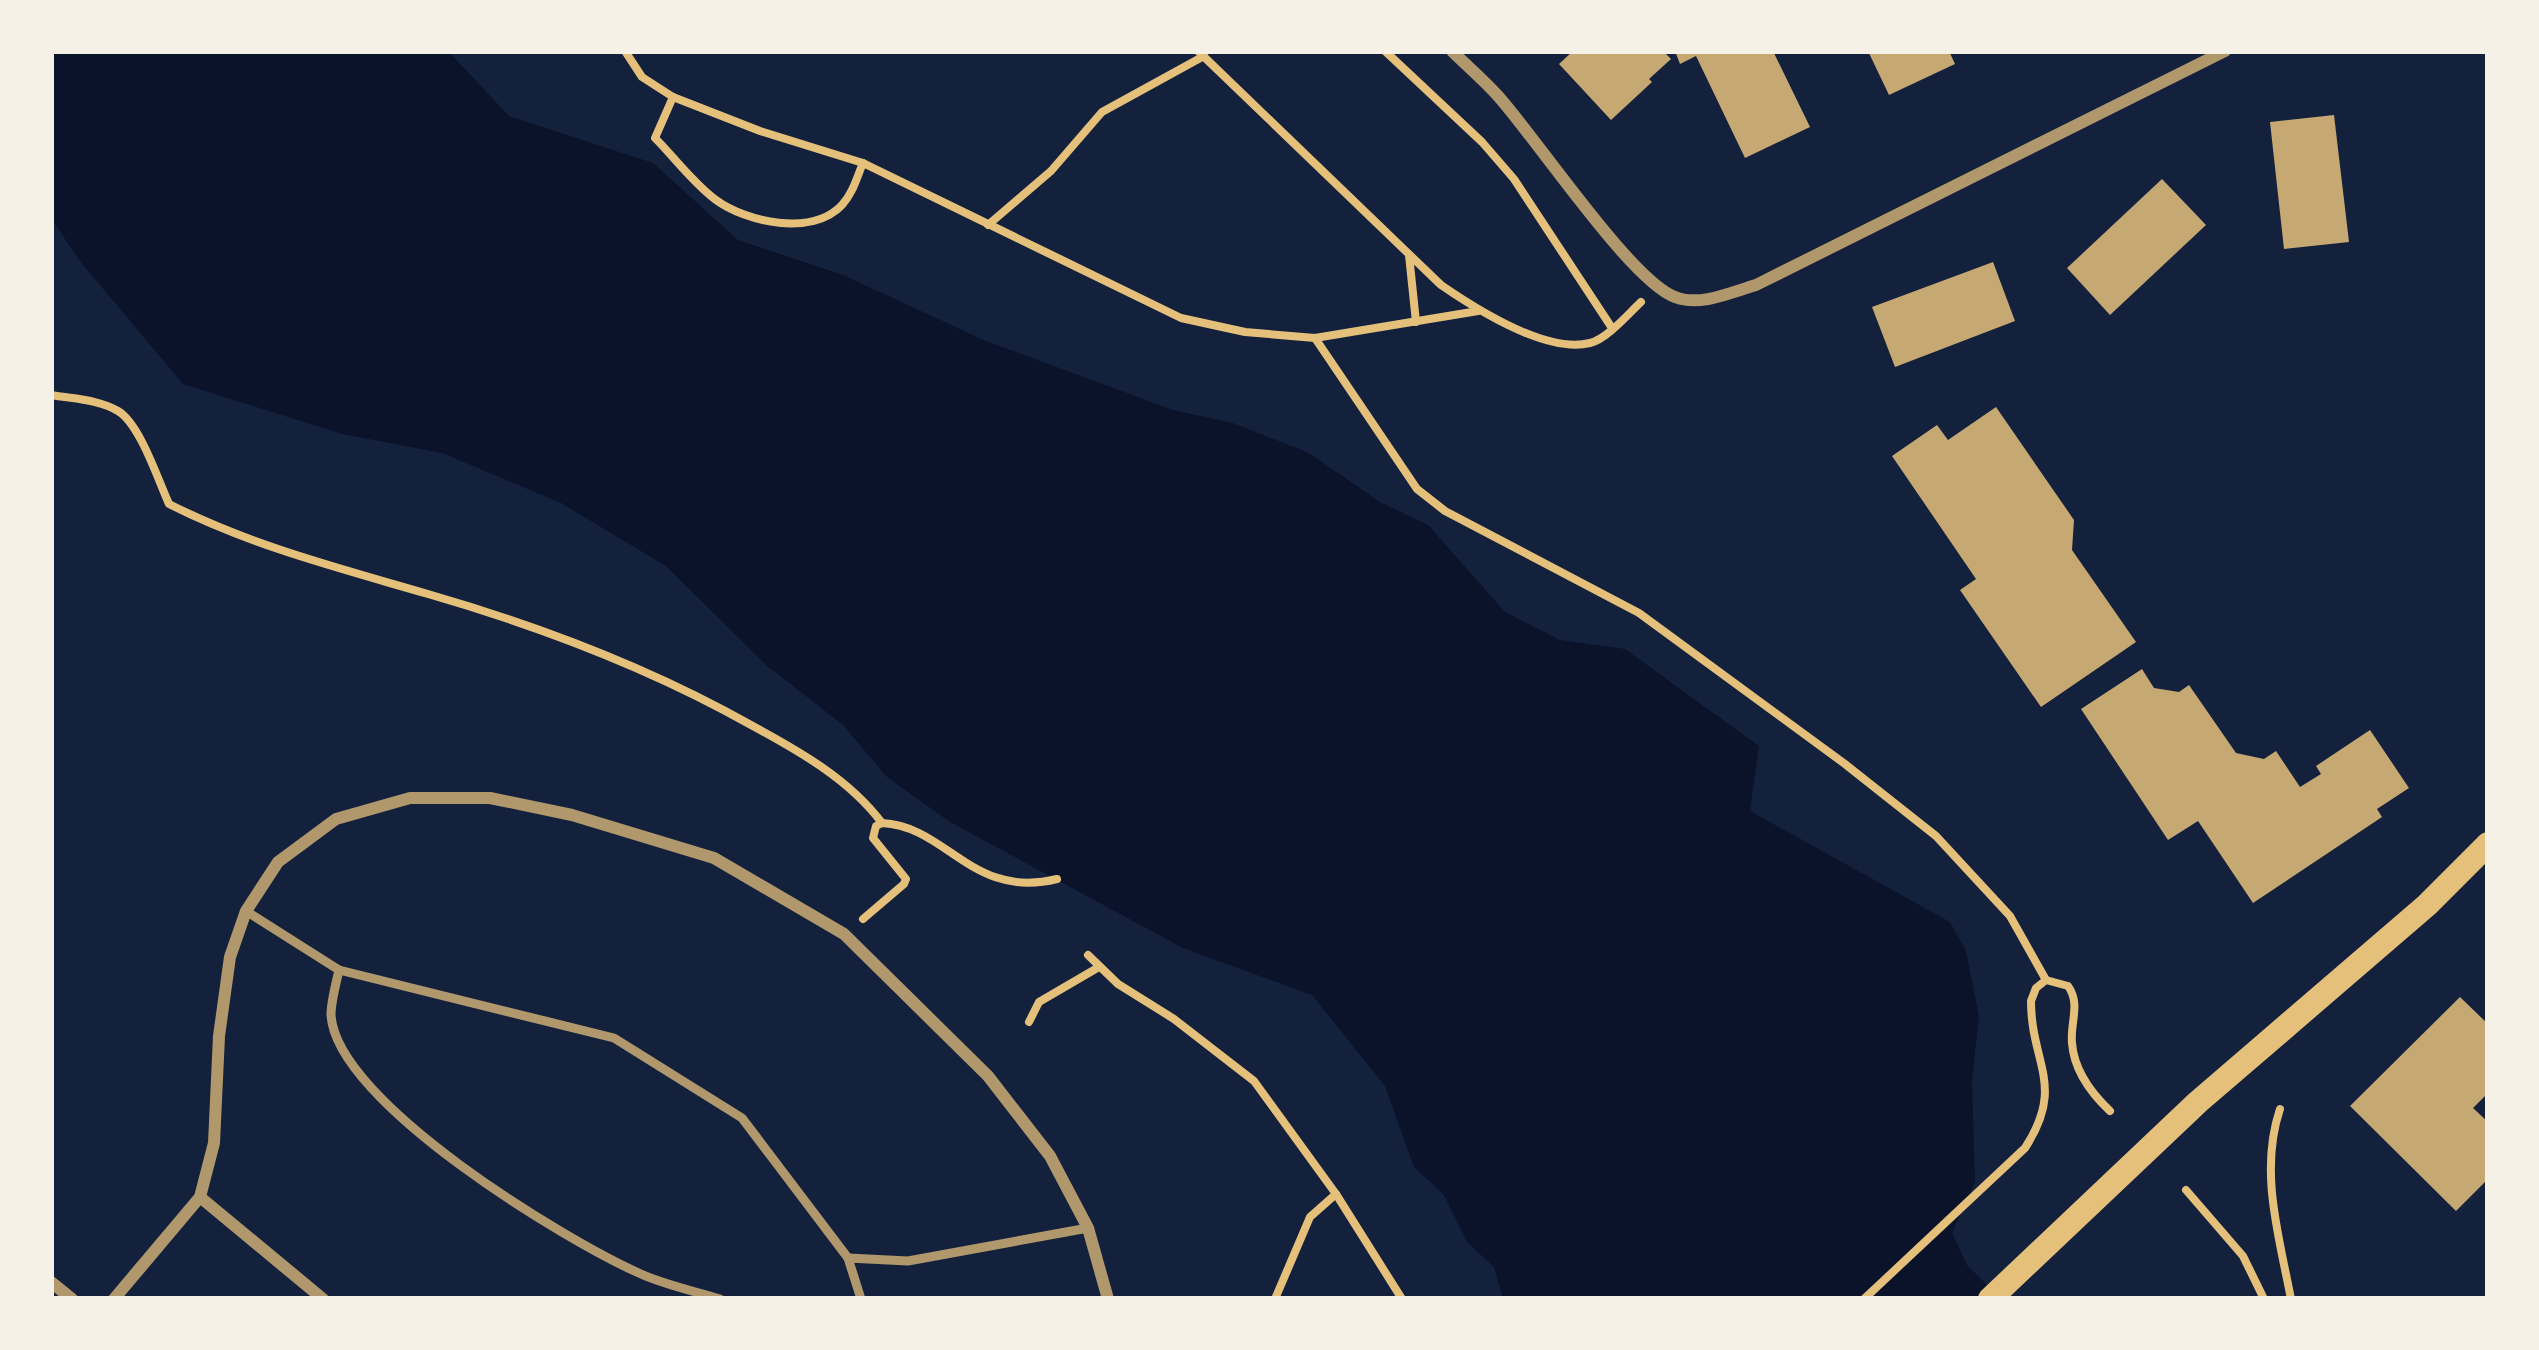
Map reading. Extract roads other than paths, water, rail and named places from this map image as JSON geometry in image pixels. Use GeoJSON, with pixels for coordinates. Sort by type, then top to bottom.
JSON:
{"type":"FeatureCollection","features":[{"type":"Feature","properties":{"kind":"main road"},"geometry":{"type":"LineString","coordinates":[[1990,1299],[2213,1088],[2427,905],[2488,844]]}},
{"type":"Feature","properties":{"kind":"street"},"geometry":{"type":"LineString","coordinates":[[1452,51],[1498,96],[1658,287],[1690,300],[1756,285],[2225,51]]}},
{"type":"Feature","properties":{"kind":"street"},"geometry":{"type":"LineString","coordinates":[[114,1299],[200,1197],[214,1143],[219,1036],[230,957],[246,910],[278,862],[336,819],[410,798],[490,798],[572,815],[714,858],[844,934],[988,1076],[1050,1156],[1088,1228],[1108,1299]]}},
{"type":"Feature","properties":{"kind":"street"},"geometry":{"type":"LineString","coordinates":[[200,1197],[322,1299]]}},
{"type":"Feature","properties":{"kind":"street"},"geometry":{"type":"LineString","coordinates":[[51,1282],[72,1299]]}},
{"type":"Feature","properties":{"kind":"lane"},"geometry":{"type":"LineString","coordinates":[[246,910],[339,970],[614,1038],[742,1118],[848,1258],[861,1299]]}},
{"type":"Feature","properties":{"kind":"lane"},"geometry":{"type":"LineString","coordinates":[[339,970],[331,1017],[345,1056],[400,1120],[558,1232],[644,1276],[719,1299]]}},
{"type":"Feature","properties":{"kind":"lane"},"geometry":{"type":"LineString","coordinates":[[848,1258],[908,1261],[1088,1228]]}},
{"type":"Feature","properties":{"kind":"water"},"geometry":{"type":"Polygon","coordinates":[[[51,51],[448,51],[509,116],[653,163],[738,240],[843,275],[986,341],[1173,410],[1233,423],[1309,453],[1380,502],[1428,525],[1505,612],[1560,640],[1625,649],[1759,746],[1750,811],[1950,922],[1966,951],[1979,1016],[1972,1082],[1975,1182],[1952,1233],[1967,1265],[2001,1299],[1503,1299],[1494,1267],[1467,1242],[1444,1195],[1414,1167],[1385,1086],[1312,995],[1183,948],[950,822],[887,777],[843,725],[766,665],[666,566],[561,503],[442,453],[342,434],[183,384],[79,260],[51,218],[51,51]]]}}]}
